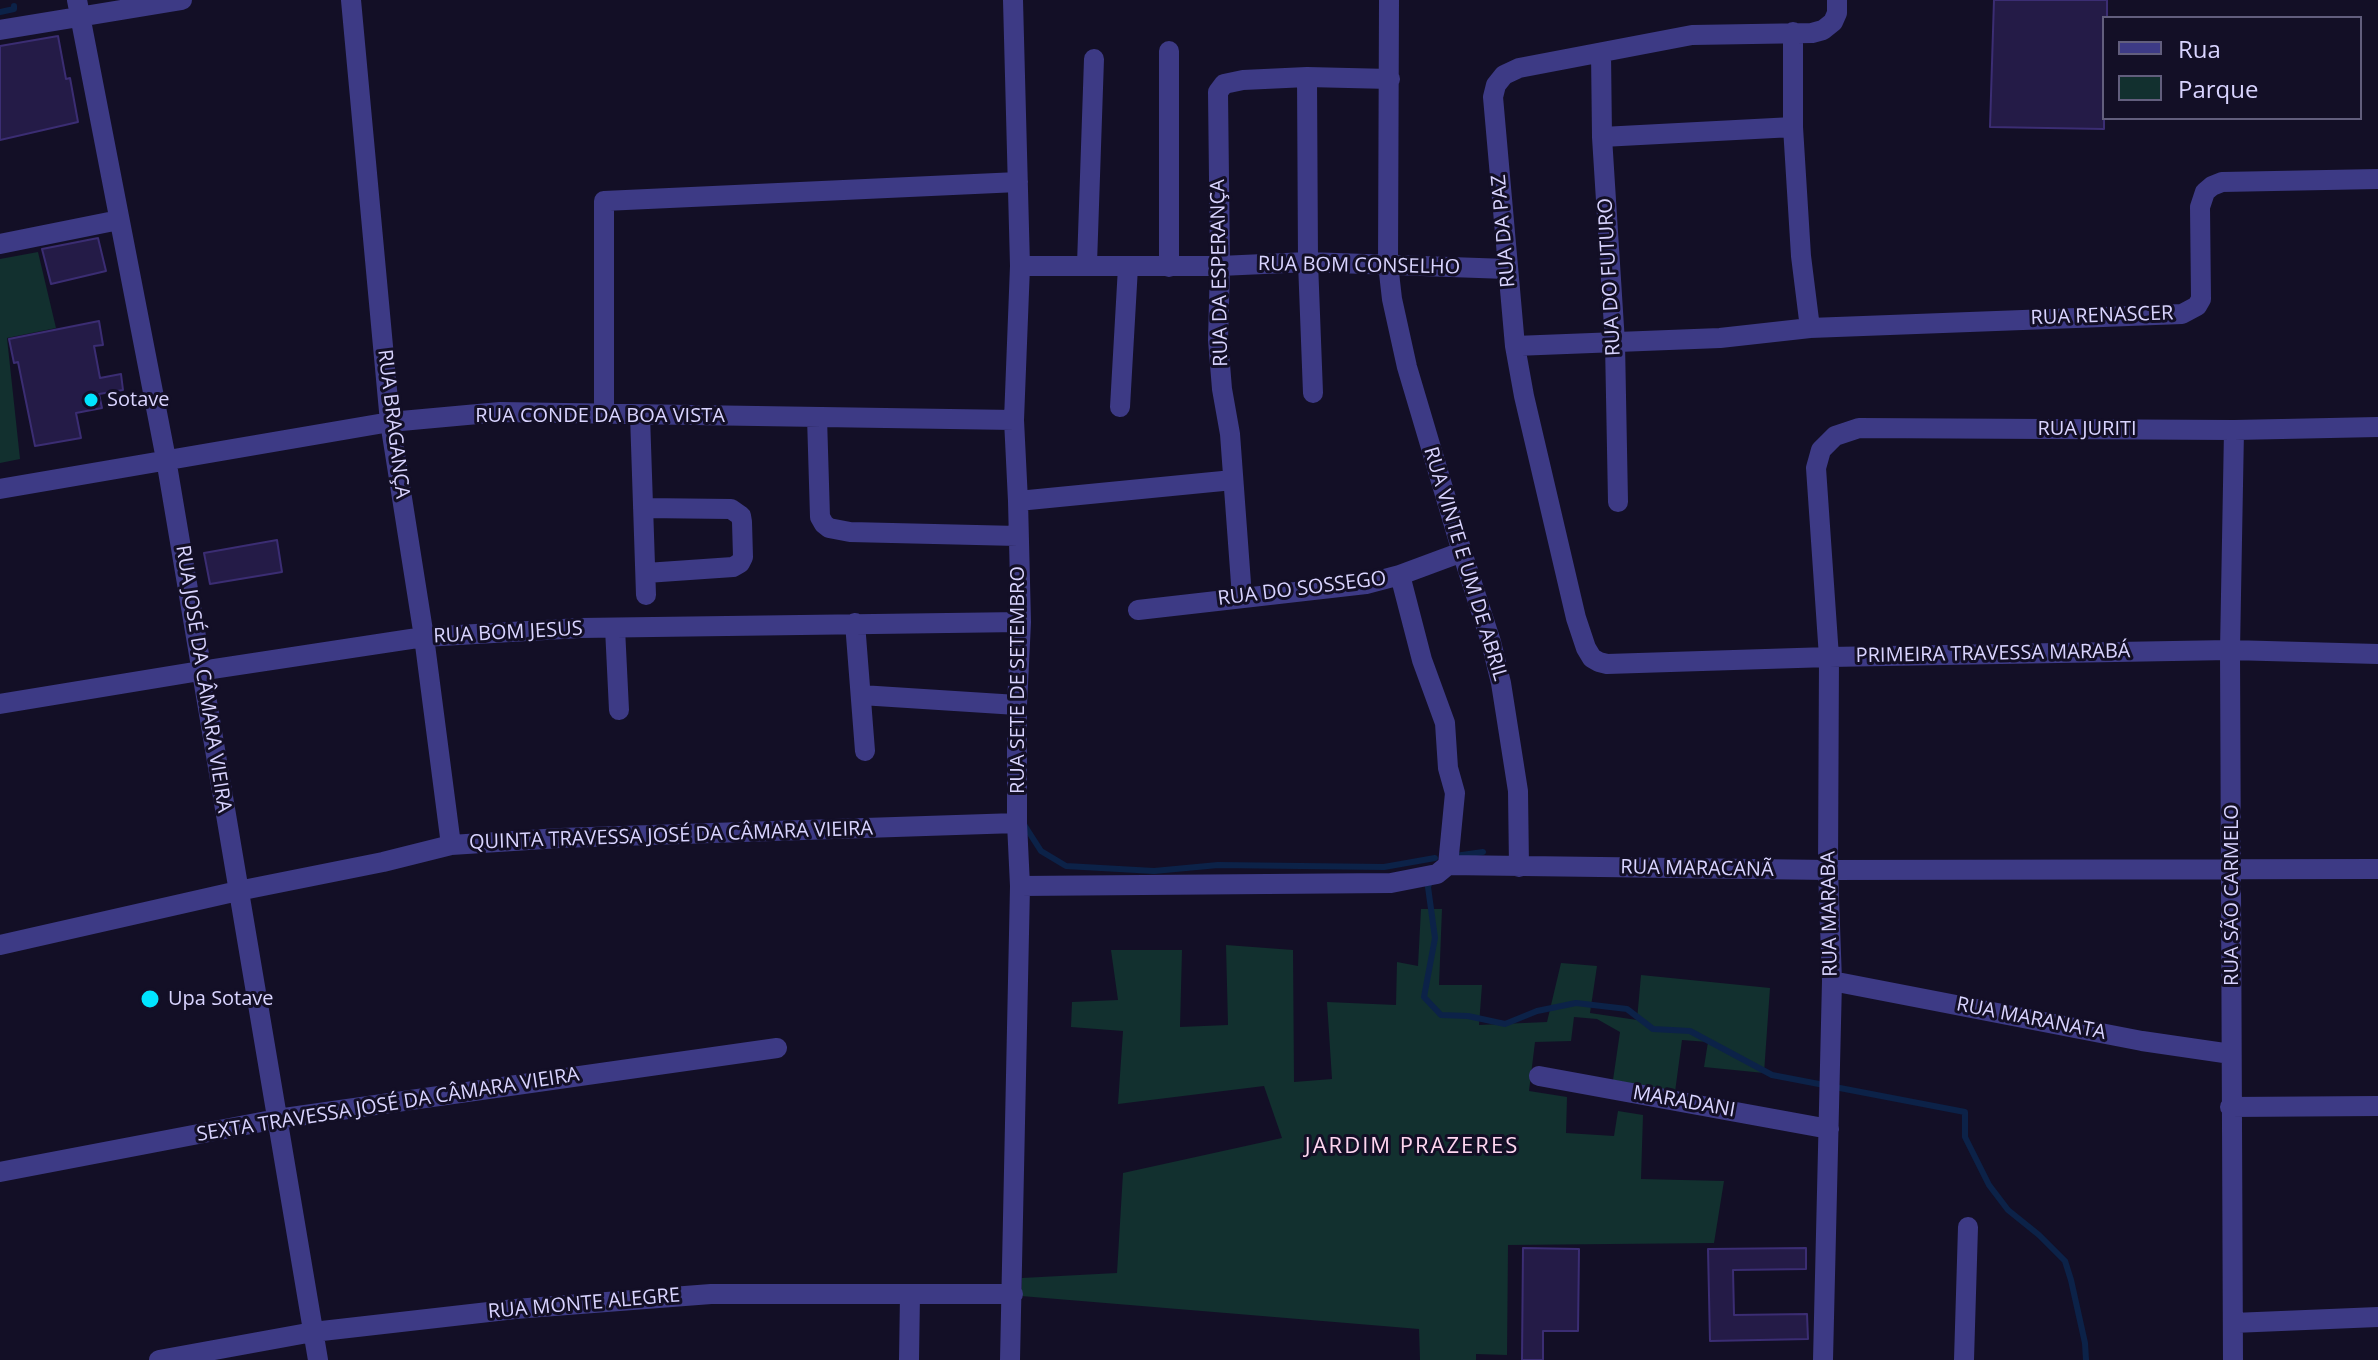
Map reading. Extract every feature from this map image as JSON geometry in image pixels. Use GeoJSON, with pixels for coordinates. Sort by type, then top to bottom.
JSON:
{"type":"FeatureCollection","features":[{"type":"Feature","properties":{"kind":"street"},"geometry":{"type":"LineString","coordinates":[[0,30],[78,8],[182,0]]}},
{"type":"Feature","properties":{"kind":"street","name":"RUA BRAGANÇA"},"geometry":{"type":"LineString","coordinates":[[351,0],[390,422],[424,637],[451,845]]}},
{"type":"Feature","properties":{"kind":"street","name":"RUA SETE DE SETEMBRO"},"geometry":{"type":"LineString","coordinates":[[1010,1360],[1020,886],[1017,705],[1021,622],[1014,420],[1020,266],[1013,0]]}},
{"type":"Feature","properties":{"kind":"street"},"geometry":{"type":"LineString","coordinates":[[1388,264],[1389,0]]}},
{"type":"Feature","properties":{"kind":"street"},"geometry":{"type":"LineString","coordinates":[[1515,346],[1720,338],[1810,328],[1801,256],[1793,127],[1802,32],[1829,28],[1837,13],[1837,0]]}},
{"type":"Feature","properties":{"kind":"street","name":"RUA JOSÉ DA CÂMARA VIEIRA"},"geometry":{"type":"LineString","coordinates":[[78,8],[166,459],[318,1360]]}},
{"type":"Feature","properties":{"kind":"street","name":"RUA DA PAZ"},"geometry":{"type":"LineString","coordinates":[[1607,664],[1592,658],[1576,618],[1524,396],[1507,269],[1493,97],[1496,85],[1504,75],[1519,68],[1692,35],[1802,32]]}},
{"type":"Feature","properties":{"kind":"street"},"geometry":{"type":"LineString","coordinates":[[1169,51],[1169,267]]}},
{"type":"Feature","properties":{"kind":"street","name":"RUA DO FUTURO"},"geometry":{"type":"LineString","coordinates":[[1601,53],[1602,137],[1615,343],[1618,502]]}},
{"type":"Feature","properties":{"kind":"street"},"geometry":{"type":"LineString","coordinates":[[1087,264],[1094,59]]}},
{"type":"Feature","properties":{"kind":"street"},"geometry":{"type":"LineString","coordinates":[[1313,393],[1308,262],[1307,77],[1390,79]]}},
{"type":"Feature","properties":{"kind":"street","name":"RUA DA ESPERANÇA"},"geometry":{"type":"LineString","coordinates":[[1242,597],[1218,340],[1218,92],[1230,81],[1307,77]]}},
{"type":"Feature","properties":{"kind":"street"},"geometry":{"type":"LineString","coordinates":[[1602,137],[1793,127]]}},
{"type":"Feature","properties":{"kind":"street","name":"RUA RENASCER"},"geometry":{"type":"LineString","coordinates":[[1810,328],[2182,314],[2197,306],[2201,299],[2200,207],[2205,192],[2212,186],[2222,182],[2378,179]]}},
{"type":"Feature","properties":{"kind":"street"},"geometry":{"type":"LineString","coordinates":[[604,414],[604,201],[1018,182]]}},
{"type":"Feature","properties":{"kind":"street"},"geometry":{"type":"LineString","coordinates":[[0,244],[119,220]]}},
{"type":"Feature","properties":{"kind":"street","name":"RUA BOM CONSELHO"},"geometry":{"type":"LineString","coordinates":[[1020,266],[1087,264],[1169,267],[1308,262],[1507,269]]}},
{"type":"Feature","properties":{"kind":"street","name":"RUA VINTE E UM DE ABRIL"},"geometry":{"type":"LineString","coordinates":[[1388,264],[1392,299],[1407,367],[1501,683],[1518,791],[1519,867]]}},
{"type":"Feature","properties":{"kind":"street"},"geometry":{"type":"LineString","coordinates":[[1120,407],[1128,267]]}},
{"type":"Feature","properties":{"kind":"street","name":"RUA CONDE DA BOA VISTA"},"geometry":{"type":"LineString","coordinates":[[0,489],[390,422],[500,412],[1014,420]]}},
{"type":"Feature","properties":{"kind":"street"},"geometry":{"type":"LineString","coordinates":[[640,415],[646,595]]}},
{"type":"Feature","properties":{"kind":"street"},"geometry":{"type":"LineString","coordinates":[[817,417],[820,517],[829,528],[850,532],[1018,536]]}},
{"type":"Feature","properties":{"kind":"street","name":"RUA JURITI"},"geometry":{"type":"LineString","coordinates":[[1816,468],[1821,450],[1835,436],[1859,428],[2234,430],[2378,427]]}},
{"type":"Feature","properties":{"kind":"street","name":"RUA SÃO CARMELO"},"geometry":{"type":"LineString","coordinates":[[2233,1360],[2230,650],[2234,430]]}},
{"type":"Feature","properties":{"kind":"street","name":"RUA MARABA"},"geometry":{"type":"LineString","coordinates":[[1816,468],[1829,657],[1828,870],[1832,981],[1823,1360]]}},
{"type":"Feature","properties":{"kind":"street"},"geometry":{"type":"LineString","coordinates":[[1018,501],[1233,480]]}},
{"type":"Feature","properties":{"kind":"street"},"geometry":{"type":"LineString","coordinates":[[643,508],[731,509],[741,516],[742,522],[743,557],[733,567],[646,573]]}},
{"type":"Feature","properties":{"kind":"street","name":"RUA DO SOSSEGO"},"geometry":{"type":"LineString","coordinates":[[1138,610],[1332,589],[1400,575],[1462,552]]}},
{"type":"Feature","properties":{"kind":"street"},"geometry":{"type":"LineString","coordinates":[[1400,575],[1422,660],[1445,723],[1448,768],[1455,793],[1448,865]]}},
{"type":"Feature","properties":{"kind":"street","name":"RUA BOM JESUS"},"geometry":{"type":"LineString","coordinates":[[0,704],[424,637],[615,628],[1021,622]]}},
{"type":"Feature","properties":{"kind":"street"},"geometry":{"type":"LineString","coordinates":[[855,623],[865,751]]}},
{"type":"Feature","properties":{"kind":"street"},"geometry":{"type":"LineString","coordinates":[[615,628],[619,710]]}},
{"type":"Feature","properties":{"kind":"street","name":"PRIMEIRA TRAVESSA MARABÁ"},"geometry":{"type":"LineString","coordinates":[[1607,664],[2230,650],[2378,654]]}},
{"type":"Feature","properties":{"kind":"street"},"geometry":{"type":"LineString","coordinates":[[861,695],[1017,705]]}},
{"type":"Feature","properties":{"kind":"street","name":"QUINTA TRAVESSA JOSÉ DA CÂMARA VIEIRA"},"geometry":{"type":"LineString","coordinates":[[0,945],[451,845],[560,838],[1017,823]]}},
{"type":"Feature","properties":{"kind":"street","name":"RUA MARACANÃ"},"geometry":{"type":"LineString","coordinates":[[1020,886],[1391,883],[1437,874],[1448,865],[1828,870],[2378,869]]}},
{"type":"Feature","properties":{"kind":"street","name":"RUA MARANATA"},"geometry":{"type":"LineString","coordinates":[[1832,981],[2142,1041],[2231,1054]]}},
{"type":"Feature","properties":{"kind":"street","name":"SEXTA TRAVESSA JOSÉ DA CÂMARA VIEIRA"},"geometry":{"type":"LineString","coordinates":[[0,1172],[277,1119],[777,1048]]}},
{"type":"Feature","properties":{"kind":"street","name":"MARADANI"},"geometry":{"type":"LineString","coordinates":[[1539,1076],[1829,1129]]}},
{"type":"Feature","properties":{"kind":"street"},"geometry":{"type":"LineString","coordinates":[[2230,1107],[2378,1106]]}},
{"type":"Feature","properties":{"kind":"street"},"geometry":{"type":"LineString","coordinates":[[1964,1360],[1968,1227]]}},
{"type":"Feature","properties":{"kind":"street","name":"RUA MONTE ALEGRE"},"geometry":{"type":"LineString","coordinates":[[159,1360],[313,1332],[515,1309],[711,1294],[1013,1294]]}},
{"type":"Feature","properties":{"kind":"street"},"geometry":{"type":"LineString","coordinates":[[909,1360],[910,1294]]}},
{"type":"Feature","properties":{"kind":"street"},"geometry":{"type":"LineString","coordinates":[[2233,1323],[2378,1317]]}},
{"type":"Feature","properties":{"kind":"green space"},"geometry":{"type":"Polygon","coordinates":[[[38,252],[56,328],[7,338],[20,459],[0,463],[0,259],[38,252]]]}},
{"type":"Feature","properties":{"kind":"green space"},"geometry":{"type":"Polygon","coordinates":[[[1421,909],[1442,909],[1439,985],[1482,985],[1479,1025],[1547,1022],[1561,963],[1597,966],[1590,1013],[1637,1020],[1641,975],[1770,988],[1764,1073],[1704,1067],[1708,1042],[1682,1040],[1675,1092],[1613,1080],[1620,1032],[1597,1019],[1574,1017],[1571,1041],[1535,1042],[1529,1091],[1567,1097],[1566,1133],[1614,1136],[1618,1111],[1643,1115],[1641,1179],[1724,1181],[1714,1243],[1508,1245],[1507,1355],[1476,1354],[1476,1360],[1420,1360],[1419,1329],[1021,1296],[1022,1278],[1117,1273],[1123,1173],[1282,1138],[1264,1086],[1118,1104],[1123,1031],[1071,1027],[1072,1002],[1118,1000],[1111,950],[1182,950],[1180,1027],[1228,1025],[1226,945],[1293,950],[1294,1082],[1332,1079],[1327,1002],[1396,1005],[1397,962],[1418,966],[1421,909]]]}},
{"type":"Feature","properties":{"kind":"building"},"geometry":{"type":"Polygon","coordinates":[[[1994,0],[2107,0],[2107,16],[2102,16],[2104,129],[1990,127],[1994,0]]]}},
{"type":"Feature","properties":{"kind":"building"},"geometry":{"type":"Polygon","coordinates":[[[58,36],[78,122],[0,140],[0,46],[58,36]]]}},
{"type":"Feature","properties":{"kind":"building"},"geometry":{"type":"Polygon","coordinates":[[[98,238],[106,271],[51,284],[42,249],[98,238]]]}},
{"type":"Feature","properties":{"kind":"building"},"geometry":{"type":"Polygon","coordinates":[[[99,321],[103,345],[94,346],[100,378],[121,374],[123,390],[99,394],[102,408],[76,413],[81,438],[35,446],[18,362],[14,363],[9,339],[99,321]]]}},
{"type":"Feature","properties":{"kind":"building"},"geometry":{"type":"Polygon","coordinates":[[[277,540],[282,572],[210,584],[204,553],[277,540]]]}},
{"type":"Feature","properties":{"kind":"building"},"geometry":{"type":"Polygon","coordinates":[[[1523,1248],[1579,1249],[1578,1331],[1543,1331],[1543,1360],[1522,1360],[1523,1248]]]}},
{"type":"Feature","properties":{"kind":"building"},"geometry":{"type":"Polygon","coordinates":[[[1806,1248],[1806,1269],[1733,1270],[1734,1315],[1807,1314],[1808,1339],[1710,1341],[1708,1249],[1806,1248]]]}},
{"type":"Feature","properties":{"kind":"waterway"},"geometry":{"type":"LineString","coordinates":[[0,12],[14,9],[14,6]]}},
{"type":"Feature","properties":{"kind":"waterway"},"geometry":{"type":"LineString","coordinates":[[1023,823],[1041,851],[1066,866],[1154,871],[1218,865],[1384,867],[1435,858]]}},
{"type":"Feature","properties":{"kind":"waterway"},"geometry":{"type":"LineString","coordinates":[[1455,856],[1483,852]]}},
{"type":"Feature","properties":{"kind":"waterway"},"geometry":{"type":"LineString","coordinates":[[1430,881],[1428,887],[1435,938],[1424,997],[1441,1015],[1468,1016],[1505,1024],[1537,1011],[1576,1003],[1627,1009],[1653,1029],[1690,1031],[1772,1075],[1965,1112],[1965,1137],[1989,1185],[2008,1210],[2065,1261],[2085,1343],[2086,1360]]}},
{"type":"Feature","properties":{"kind":"place","name":"Sotave"},"geometry":{"type":"Point","coordinates":[91,400]}},
{"type":"Feature","properties":{"kind":"place","name":"Upa Sotave"},"geometry":{"type":"Point","coordinates":[150,999]}},
{"type":"Feature","properties":{"kind":"district","name":"JARDIM PRAZERES"},"geometry":{"type":"Point","coordinates":[1412,1147]}}]}
